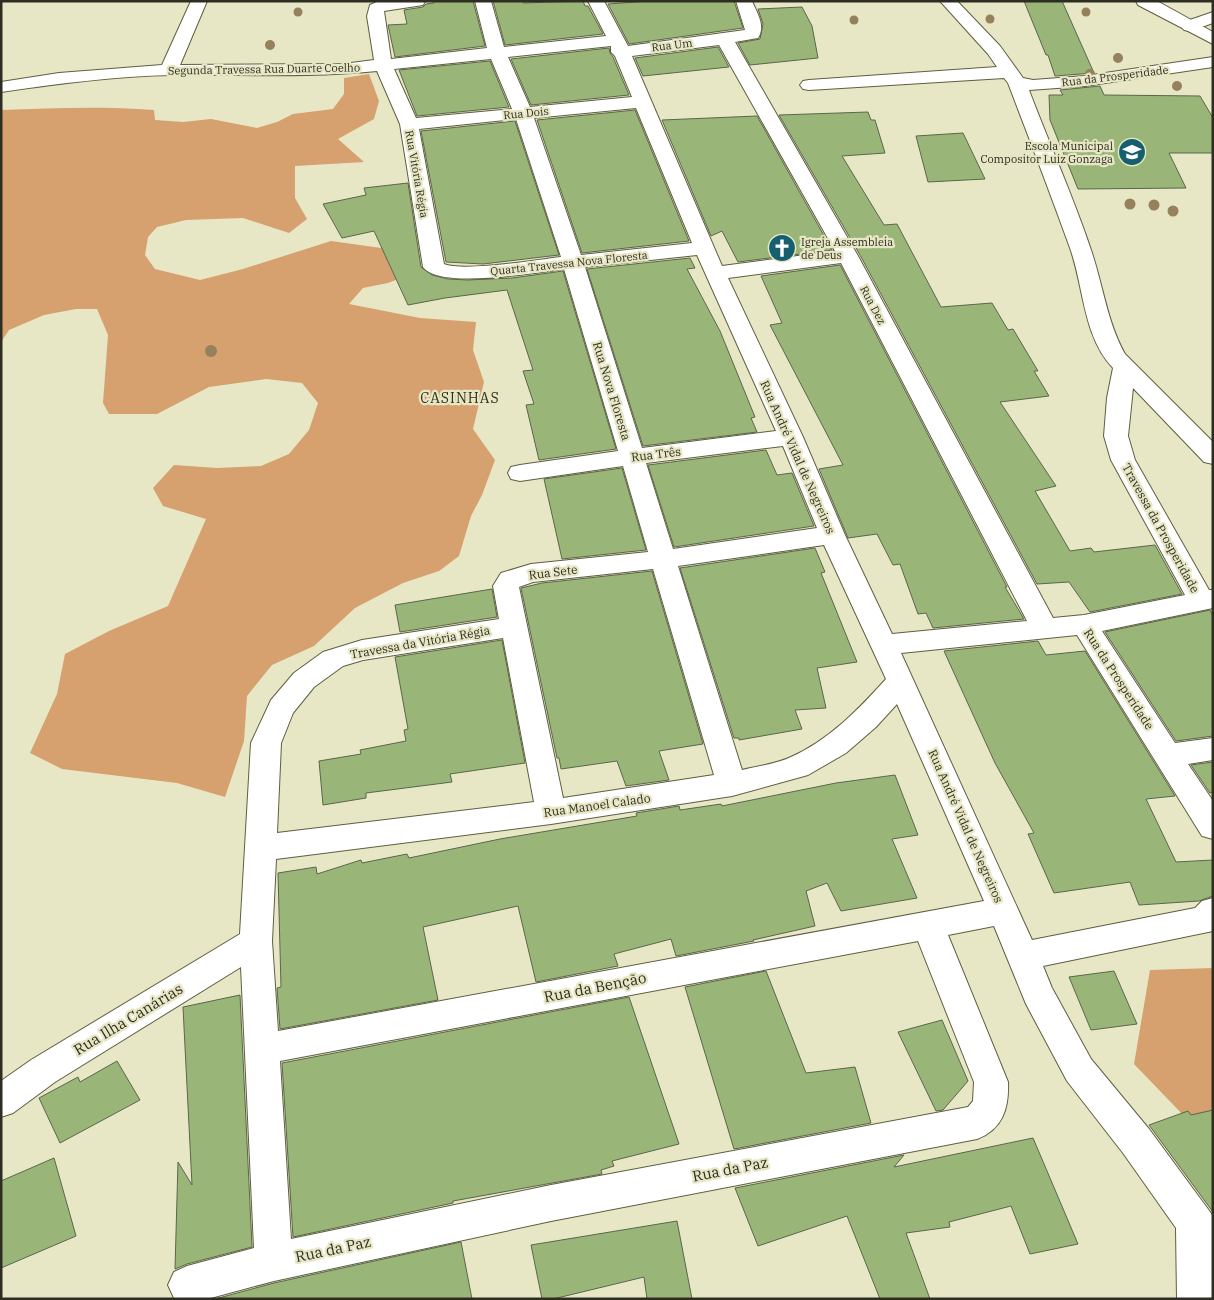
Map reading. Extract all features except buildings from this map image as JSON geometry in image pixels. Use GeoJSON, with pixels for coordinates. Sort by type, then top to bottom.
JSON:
{"type":"FeatureCollection","features":[{"type":"Feature","properties":{"kind":"street"},"geometry":{"type":"LineString","coordinates":[[169,70],[199,1]]}},
{"type":"Feature","properties":{"kind":"street","name":"Rua Vitória Régia"},"geometry":{"type":"LineString","coordinates":[[417,1],[390,4],[376,9],[375,16],[383,64],[409,124],[434,267]]}},
{"type":"Feature","properties":{"kind":"street","name":"Rua Nova Floresta"},"geometry":{"type":"LineString","coordinates":[[484,1],[497,52],[523,113],[574,264],[732,784]]}},
{"type":"Feature","properties":{"kind":"street","name":"Rua André Vidal de Negreiros"},"geometry":{"type":"LineString","coordinates":[[596,1],[618,46],[706,248],[715,273],[791,437],[832,535],[884,645],[1004,911],[1038,994],[1053,1025],[1080,1070],[1136,1141],[1203,1234]]}},
{"type":"Feature","properties":{"kind":"street"},"geometry":{"type":"LineString","coordinates":[[724,39],[752,34],[754,28],[744,1]]}},
{"type":"Feature","properties":{"kind":"street"},"geometry":{"type":"LineString","coordinates":[[948,1],[994,50],[1013,78],[1081,250],[1098,316],[1108,344],[1116,358],[1213,456]]}},
{"type":"Feature","properties":{"kind":"street"},"geometry":{"type":"LineString","coordinates":[[1144,1],[1213,40]]}},
{"type":"Feature","properties":{"kind":"street"},"geometry":{"type":"LineString","coordinates":[[1190,26],[1213,17]]}},
{"type":"Feature","properties":{"kind":"street","name":"Rua Um"},"geometry":{"type":"LineString","coordinates":[[618,46],[724,39]]}},
{"type":"Feature","properties":{"kind":"street","name":"Rua Dez"},"geometry":{"type":"LineString","coordinates":[[724,39],[848,256],[1045,629]]}},
{"type":"Feature","properties":{"kind":"street","name":"Segunda Travessa Rua Duarte Coelho"},"geometry":{"type":"LineString","coordinates":[[1,88],[59,78],[169,70],[343,69],[497,52],[618,46]]}},
{"type":"Feature","properties":{"kind":"street","name":"Rua da Prosperidade"},"geometry":{"type":"LineString","coordinates":[[809,85],[1013,78],[1033,85],[1085,81],[1213,62]]}},
{"type":"Feature","properties":{"kind":"street","name":"Rua Dois"},"geometry":{"type":"LineString","coordinates":[[409,124],[642,102]]}},
{"type":"Feature","properties":{"kind":"street","name":"Quarta Travessa Nova Floresta"},"geometry":{"type":"LineString","coordinates":[[434,267],[446,272],[471,273],[574,264],[706,248]]}},
{"type":"Feature","properties":{"kind":"street"},"geometry":{"type":"LineString","coordinates":[[715,273],[848,256]]}},
{"type":"Feature","properties":{"kind":"street","name":"Travessa da Prosperidade"},"geometry":{"type":"LineString","coordinates":[[1125,367],[1119,398],[1116,436],[1123,460],[1207,600]]}},
{"type":"Feature","properties":{"kind":"street","name":"Rua Três"},"geometry":{"type":"LineString","coordinates":[[520,473],[791,437]]}},
{"type":"Feature","properties":{"kind":"street","name":"Rua Sete"},"geometry":{"type":"LineString","coordinates":[[550,812],[512,627],[506,586],[510,580],[531,573],[664,559],[832,535]]}},
{"type":"Feature","properties":{"kind":"street"},"geometry":{"type":"LineString","coordinates":[[1084,625],[1207,600]]}},
{"type":"Feature","properties":{"kind":"street","name":"Rua da Prosperidade"},"geometry":{"type":"LineString","coordinates":[[884,645],[1084,625],[1213,827]]}},
{"type":"Feature","properties":{"kind":"street","name":"Travessa da Vitória Régia"},"geometry":{"type":"LineString","coordinates":[[261,848],[266,743],[281,708],[304,680],[333,659],[362,650],[512,627]]}},
{"type":"Feature","properties":{"kind":"street","name":"Rua Manoel Calado"},"geometry":{"type":"LineString","coordinates":[[261,848],[550,812],[732,784],[798,766],[836,745],[866,719],[900,682]]}},
{"type":"Feature","properties":{"kind":"street"},"geometry":{"type":"LineString","coordinates":[[1168,755],[1213,749]]}},
{"type":"Feature","properties":{"kind":"street"},"geometry":{"type":"LineString","coordinates":[[261,848],[256,941],[274,1262]]}},
{"type":"Feature","properties":{"kind":"street","name":"Rua André Vidal de Negreiros"},"geometry":{"type":"LineString","coordinates":[[928,925],[1004,911]]}},
{"type":"Feature","properties":{"kind":"street"},"geometry":{"type":"LineString","coordinates":[[1023,956],[1204,920],[1213,911]]}},
{"type":"Feature","properties":{"kind":"street","name":"Rua da Benção"},"geometry":{"type":"LineString","coordinates":[[262,1049],[928,925]]}},
{"type":"Feature","properties":{"kind":"street","name":"Rua da Paz"},"geometry":{"type":"LineString","coordinates":[[187,1285],[274,1262],[551,1203],[977,1122],[986,1113],[991,1102],[991,1082],[984,1060],[928,925]]}},
{"type":"Feature","properties":{"kind":"street","name":"Rua Ilha Canárias"},"geometry":{"type":"LineString","coordinates":[[1,1101],[43,1070],[256,941]]}},
{"type":"Feature","properties":{"kind":"street"},"geometry":{"type":"LineString","coordinates":[[1196,1299],[1203,1234]]}},
{"type":"Feature","properties":{"kind":"shaded area"},"geometry":{"type":"Polygon","coordinates":[[[369,74],[379,101],[374,119],[338,139],[364,162],[295,166],[295,198],[307,219],[289,233],[243,218],[186,220],[157,227],[148,237],[145,255],[155,269],[200,280],[243,269],[331,241],[403,251],[411,274],[388,283],[363,288],[349,304],[420,318],[476,322],[473,350],[484,382],[473,429],[495,460],[482,495],[471,516],[459,556],[439,571],[403,583],[355,608],[314,646],[272,665],[247,696],[244,741],[225,797],[177,783],[62,769],[30,753],[57,694],[65,654],[109,631],[168,606],[206,519],[163,506],[153,488],[174,465],[217,468],[261,466],[289,454],[309,430],[318,403],[302,383],[266,379],[209,387],[157,414],[109,414],[103,403],[108,335],[97,309],[76,309],[44,315],[9,330],[1,342],[1,110],[97,108],[154,110],[155,120],[183,122],[211,119],[257,128],[277,122],[293,114],[333,109],[344,94],[344,78],[369,74]]]}},
{"type":"Feature","properties":{"kind":"shaded area"},"geometry":{"type":"Polygon","coordinates":[[[1213,968],[1213,1146],[1134,1064],[1150,970],[1213,968]]]}},
{"type":"Feature","properties":{"kind":"place","name":"Escola Municipal Compositor Luiz Gonzaga"},"geometry":{"type":"Point","coordinates":[1132,152]}},
{"type":"Feature","properties":{"kind":"place","name":"Igreja Assembleia de Deus"},"geometry":{"type":"Point","coordinates":[782,248]}},
{"type":"Feature","properties":{"kind":"district","name":"CASINHAS"},"geometry":{"type":"Point","coordinates":[460,398]}}]}
